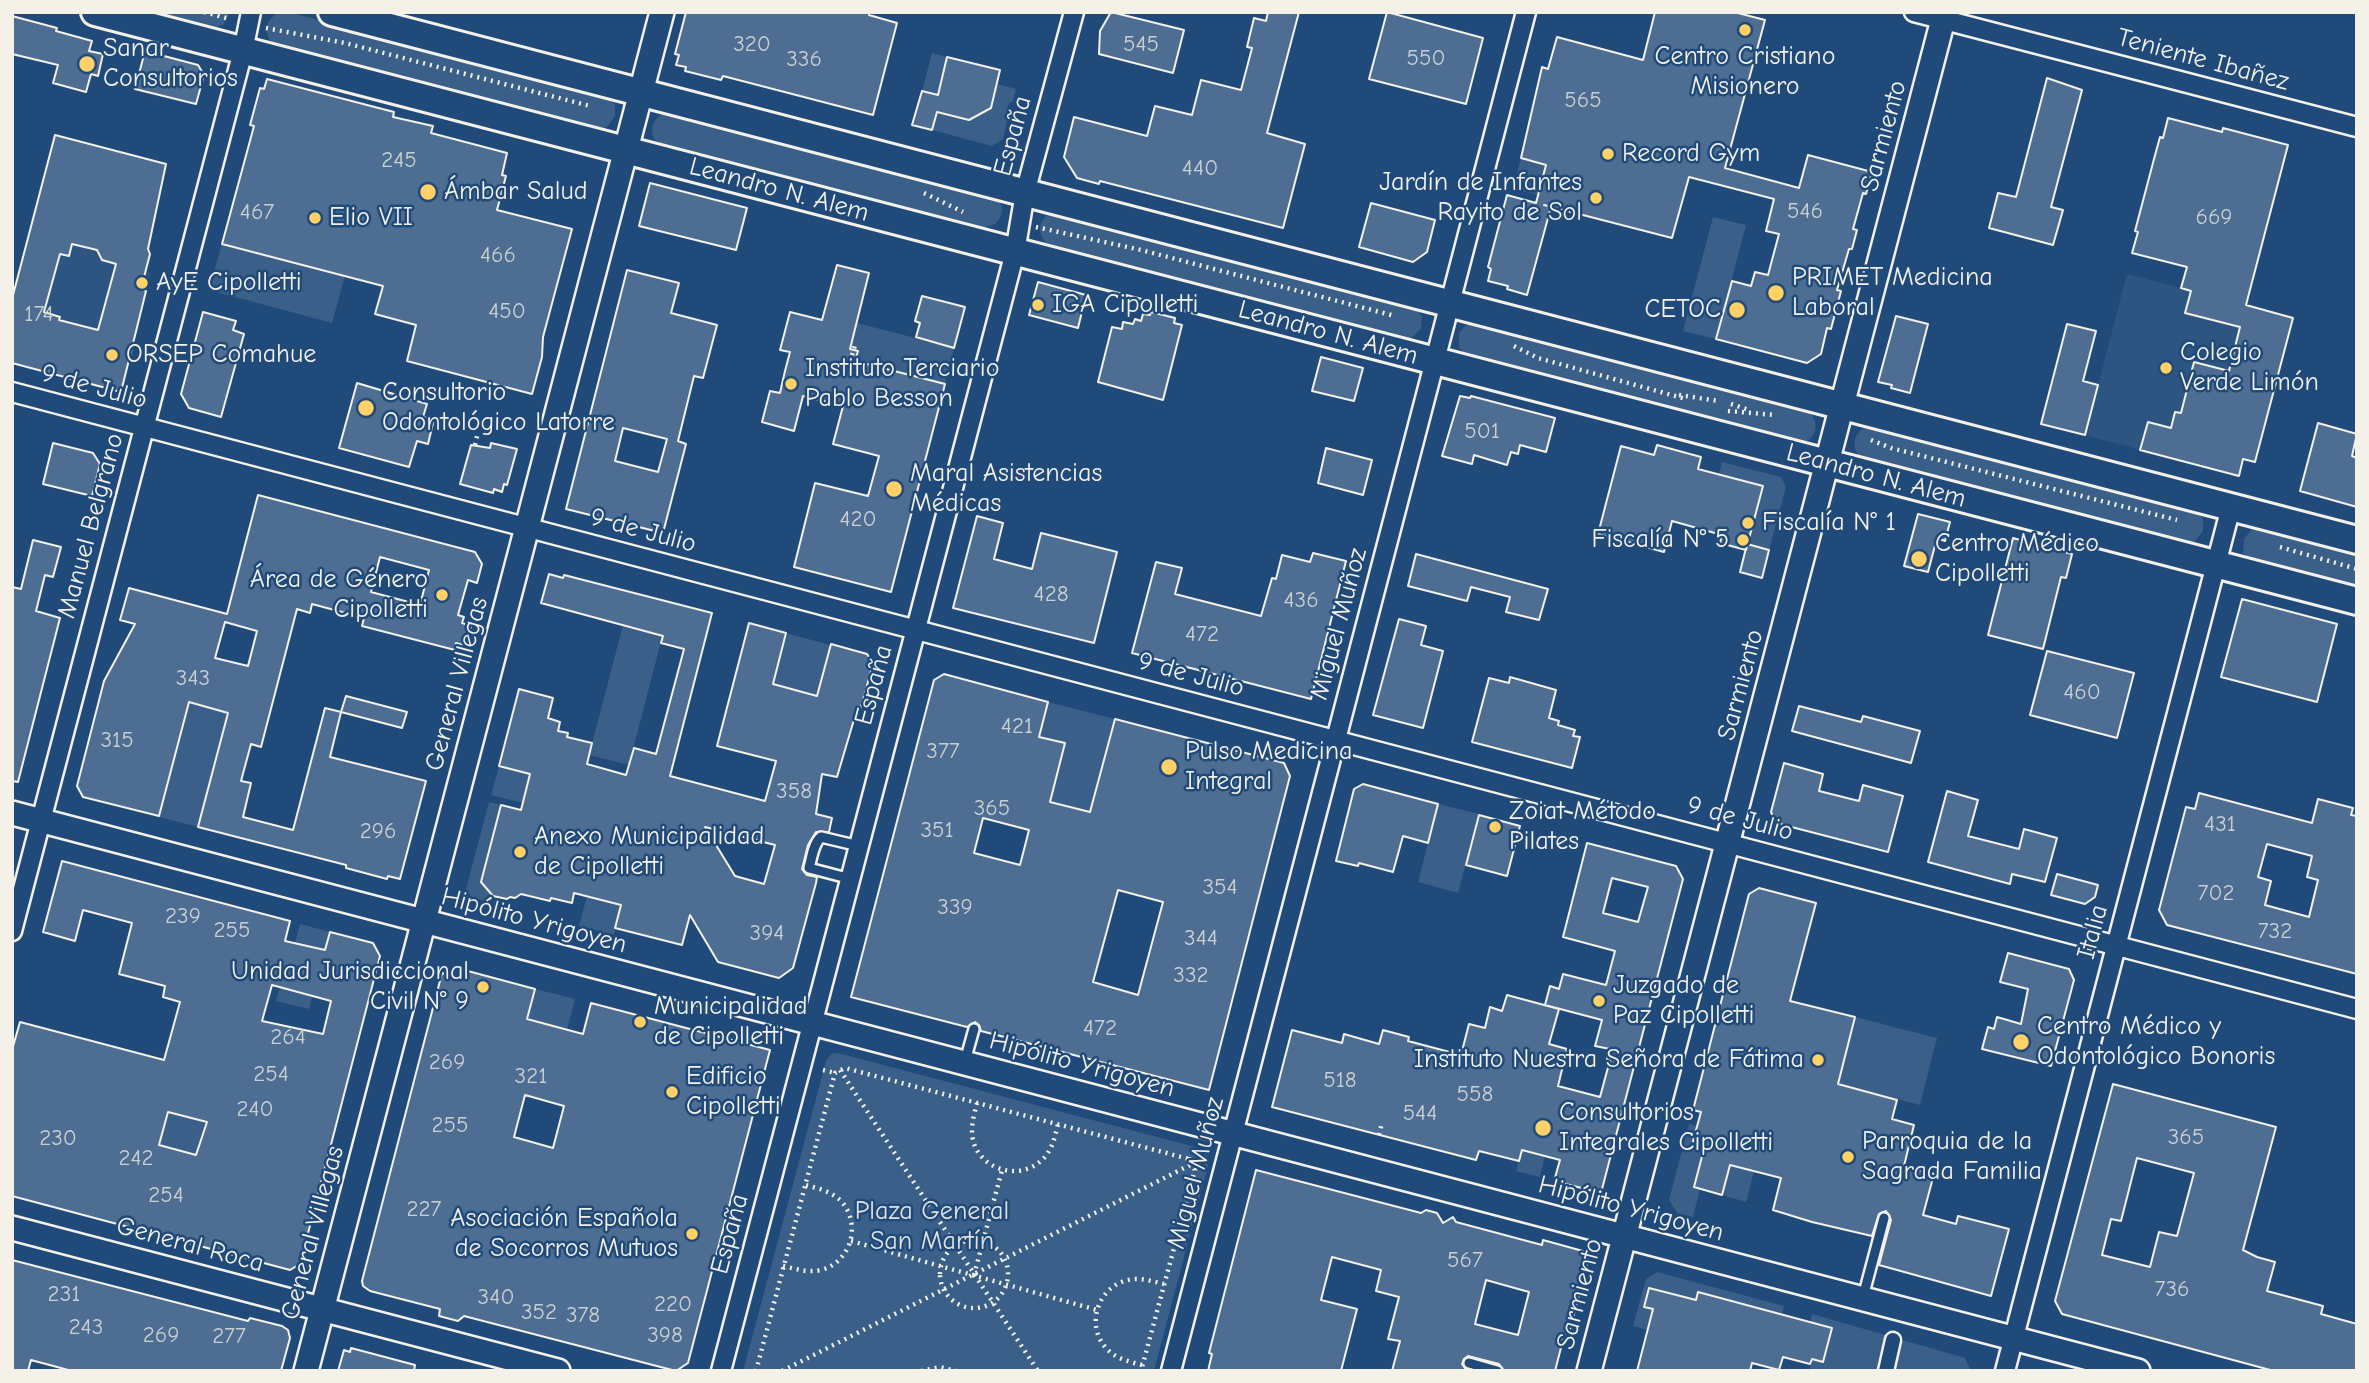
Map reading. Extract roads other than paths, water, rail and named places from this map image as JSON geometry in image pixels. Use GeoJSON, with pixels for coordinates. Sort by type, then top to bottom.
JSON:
{"type":"FeatureCollection","features":[{"type":"Feature","properties":{"kind":"main road","name":"Leandro N. Alem"},"geometry":{"type":"LineString","coordinates":[[95,12],[2357,601]]}},
{"type":"Feature","properties":{"kind":"main road"},"geometry":{"type":"LineString","coordinates":[[331,12],[2357,540]]}},
{"type":"Feature","properties":{"kind":"street","name":"Manuel Belgrano"},"geometry":{"type":"LineString","coordinates":[[12,931],[251,12]]}},
{"type":"Feature","properties":{"kind":"street","name":"General Villegas"},"geometry":{"type":"LineString","coordinates":[[306,1371],[662,12]]}},
{"type":"Feature","properties":{"kind":"street","name":"España"},"geometry":{"type":"LineString","coordinates":[[721,1371],[1015,252],[1025,193],[1074,12]]}},
{"type":"Feature","properties":{"kind":"street","name":"Miguel Muñoz"},"geometry":{"type":"LineString","coordinates":[[1171,1371],[1526,12]]}},
{"type":"Feature","properties":{"kind":"street","name":"Teniente Ibañez"},"geometry":{"type":"LineString","coordinates":[[1914,12],[1945,16],[2357,127]]}},
{"type":"Feature","properties":{"kind":"street","name":"Sarmiento"},"geometry":{"type":"LineString","coordinates":[[1588,1371],[1945,16]]}},
{"type":"Feature","properties":{"kind":"street","name":"9 de Julio"},"geometry":{"type":"LineString","coordinates":[[12,392],[2357,1009]]}},
{"type":"Feature","properties":{"kind":"street","name":"Italia"},"geometry":{"type":"LineString","coordinates":[[2005,1371],[2231,507]]}},
{"type":"Feature","properties":{"kind":"street","name":"Hipólito Yrigoyen"},"geometry":{"type":"LineString","coordinates":[[12,813],[2138,1371]]}},
{"type":"Feature","properties":{"kind":"street","name":"General Roca"},"geometry":{"type":"LineString","coordinates":[[12,1228],[558,1371]]}},
{"type":"Feature","properties":{"kind":"street"},"geometry":{"type":"LineString","coordinates":[[1886,1371],[1894,1340]]}},
{"type":"Feature","properties":{"kind":"lane"},"geometry":{"type":"LineString","coordinates":[[850,879],[809,868],[817,841],[821,837],[859,846]]}},
{"type":"Feature","properties":{"kind":"lane"},"geometry":{"type":"LineString","coordinates":[[965,1063],[974,1029]]}},
{"type":"Feature","properties":{"kind":"lane"},"geometry":{"type":"LineString","coordinates":[[1863,1299],[1884,1217]]}},
{"type":"Feature","properties":{"kind":"lane"},"geometry":{"type":"LineString","coordinates":[[1469,1363],[1497,1371]]}},
{"type":"Feature","properties":{"kind":"place","name":"Centro Cristiano Misionero"},"geometry":{"type":"Point","coordinates":[1745,30]}},
{"type":"Feature","properties":{"kind":"place","name":"Sanar Consultorios"},"geometry":{"type":"Point","coordinates":[87,64]}},
{"type":"Feature","properties":{"kind":"place","name":"Record Gym"},"geometry":{"type":"Point","coordinates":[1608,154]}},
{"type":"Feature","properties":{"kind":"place","name":"Ámbar Salud"},"geometry":{"type":"Point","coordinates":[428,192]}},
{"type":"Feature","properties":{"kind":"place","name":"Jardín de Infantes Rayito de Sol"},"geometry":{"type":"Point","coordinates":[1596,198]}},
{"type":"Feature","properties":{"kind":"place","name":"Elio VII"},"geometry":{"type":"Point","coordinates":[315,218]}},
{"type":"Feature","properties":{"kind":"place","name":"AyE Cipolletti"},"geometry":{"type":"Point","coordinates":[142,283]}},
{"type":"Feature","properties":{"kind":"place","name":"PRIMET Medicina Laboral"},"geometry":{"type":"Point","coordinates":[1776,293]}},
{"type":"Feature","properties":{"kind":"place","name":"IGA Cipolletti"},"geometry":{"type":"Point","coordinates":[1038,305]}},
{"type":"Feature","properties":{"kind":"place","name":"CETOC"},"geometry":{"type":"Point","coordinates":[1737,310]}},
{"type":"Feature","properties":{"kind":"place","name":"ORSEP Comahue"},"geometry":{"type":"Point","coordinates":[112,355]}},
{"type":"Feature","properties":{"kind":"place","name":"Colegio Verde Limón"},"geometry":{"type":"Point","coordinates":[2166,368]}},
{"type":"Feature","properties":{"kind":"place","name":"Instituto Terciario Pablo Besson"},"geometry":{"type":"Point","coordinates":[791,384]}},
{"type":"Feature","properties":{"kind":"place","name":"Consultorio Odontológico Latorre"},"geometry":{"type":"Point","coordinates":[366,408]}},
{"type":"Feature","properties":{"kind":"place","name":"Maral Asistencias Médicas"},"geometry":{"type":"Point","coordinates":[894,489]}},
{"type":"Feature","properties":{"kind":"place","name":"Fiscalía N° 1"},"geometry":{"type":"Point","coordinates":[1748,523]}},
{"type":"Feature","properties":{"kind":"place","name":"Fiscalía N° 5"},"geometry":{"type":"Point","coordinates":[1743,540]}},
{"type":"Feature","properties":{"kind":"place","name":"Centro Médico Cipolletti"},"geometry":{"type":"Point","coordinates":[1919,559]}},
{"type":"Feature","properties":{"kind":"place","name":"Área de Género Cipolletti"},"geometry":{"type":"Point","coordinates":[442,595]}},
{"type":"Feature","properties":{"kind":"place","name":"Pulso Medicina Integral"},"geometry":{"type":"Point","coordinates":[1169,767]}},
{"type":"Feature","properties":{"kind":"place","name":"Zoiat Método Pilates"},"geometry":{"type":"Point","coordinates":[1495,827]}},
{"type":"Feature","properties":{"kind":"place","name":"Anexo Municipalidad de Cipolletti"},"geometry":{"type":"Point","coordinates":[520,852]}},
{"type":"Feature","properties":{"kind":"place","name":"Unidad Jurisdiccional Civil N° 9"},"geometry":{"type":"Point","coordinates":[483,987]}},
{"type":"Feature","properties":{"kind":"place","name":"Juzgado de Paz Cipolletti"},"geometry":{"type":"Point","coordinates":[1599,1001]}},
{"type":"Feature","properties":{"kind":"place","name":"Municipalidad de Cipolletti"},"geometry":{"type":"Point","coordinates":[640,1022]}},
{"type":"Feature","properties":{"kind":"place","name":"Centro Médico y Odontológico Bonoris"},"geometry":{"type":"Point","coordinates":[2021,1042]}},
{"type":"Feature","properties":{"kind":"place","name":"Instituto Nuestra Señora de Fátima"},"geometry":{"type":"Point","coordinates":[1818,1060]}},
{"type":"Feature","properties":{"kind":"place","name":"Edificio Cipolletti"},"geometry":{"type":"Point","coordinates":[672,1092]}},
{"type":"Feature","properties":{"kind":"place","name":"Consultorios Integrales Cipolletti"},"geometry":{"type":"Point","coordinates":[1543,1128]}},
{"type":"Feature","properties":{"kind":"place","name":"Parroquia de la Sagrada Familia"},"geometry":{"type":"Point","coordinates":[1848,1157]}},
{"type":"Feature","properties":{"kind":"place","name":"Asociación Española de Socorros Mutuos"},"geometry":{"type":"Point","coordinates":[692,1234]}},
{"type":"Feature","properties":{"kind":"park label","name":"Plaza General San Martín"},"geometry":{"type":"Point","coordinates":[932,1227]}}]}
